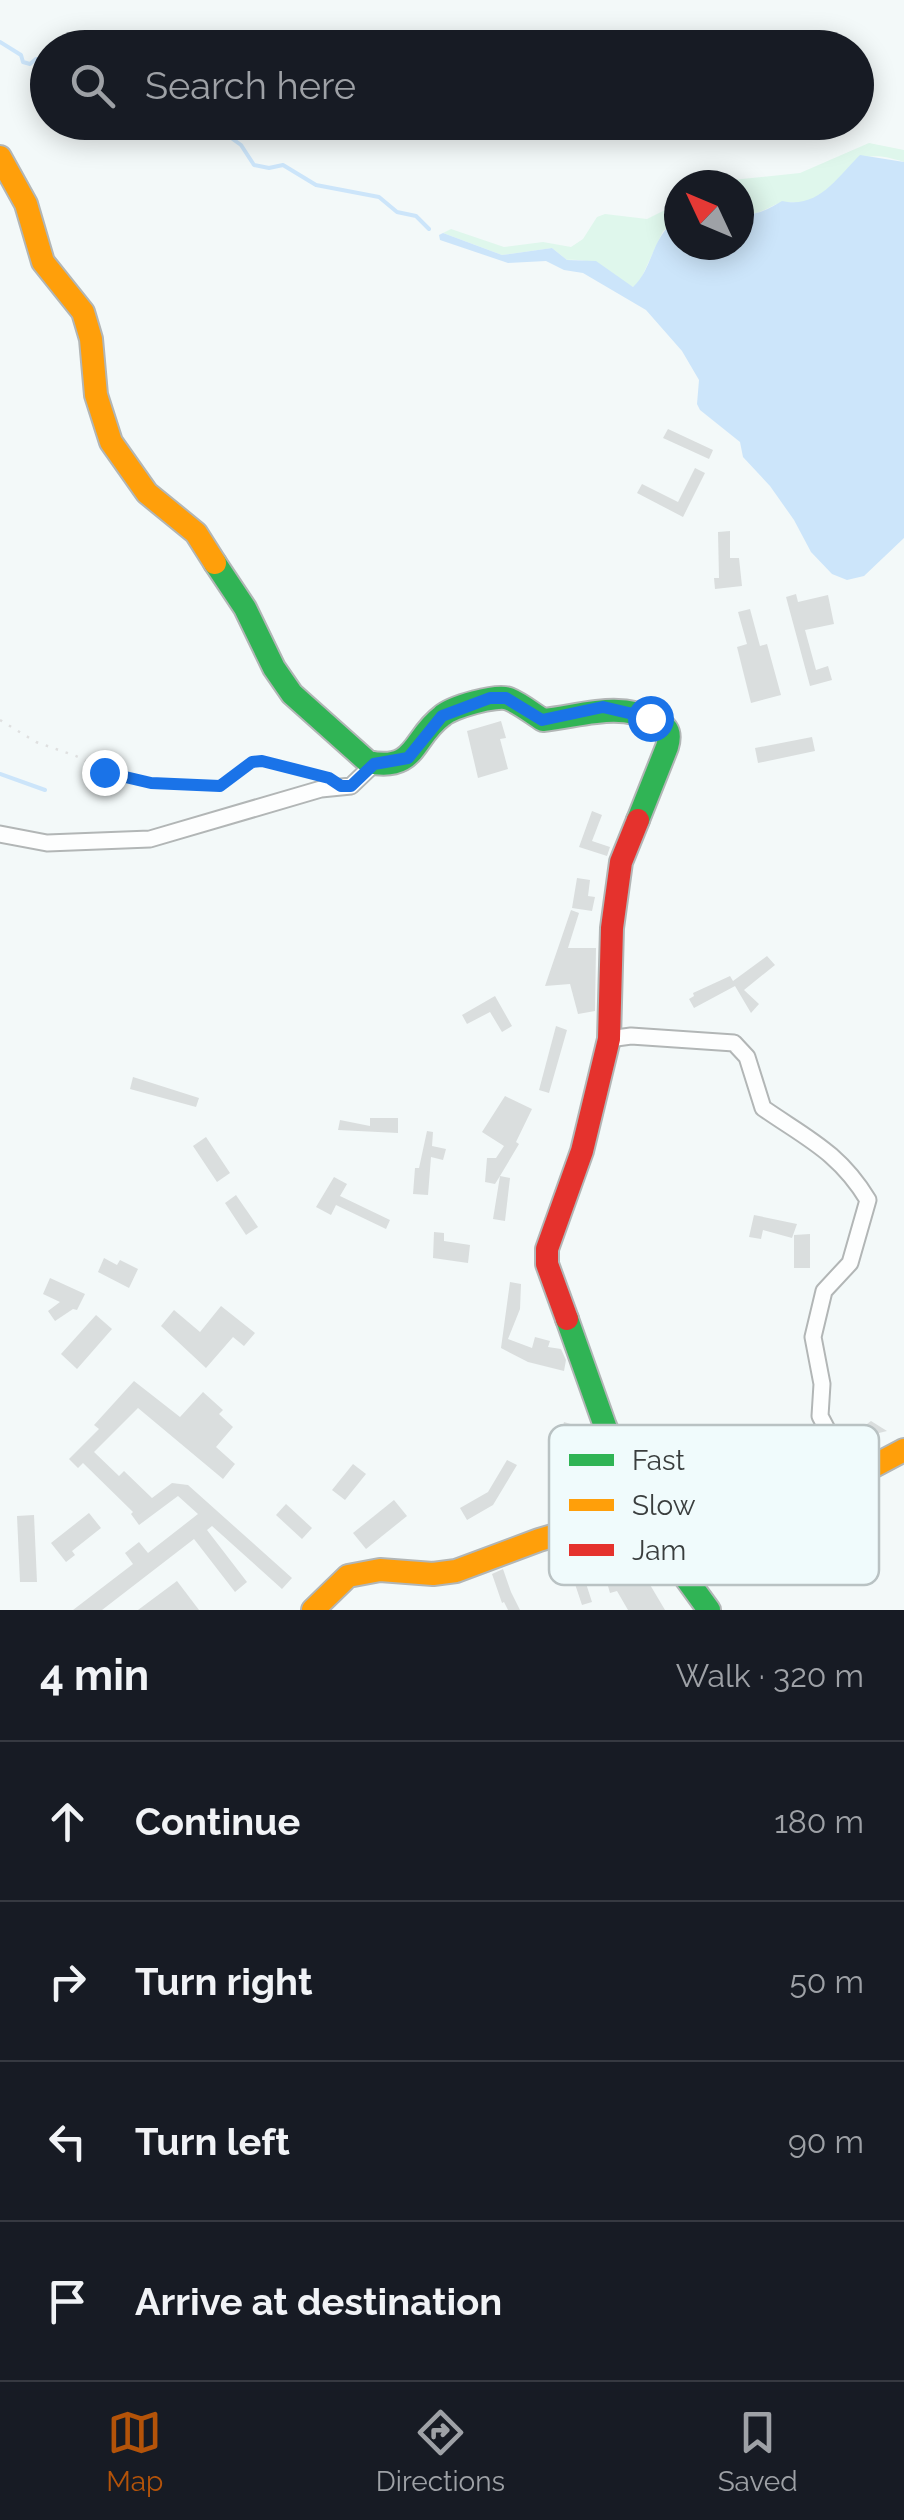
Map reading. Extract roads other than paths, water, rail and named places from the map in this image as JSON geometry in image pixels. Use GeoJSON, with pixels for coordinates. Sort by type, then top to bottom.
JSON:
{"type":"FeatureCollection","features":[{"type":"Feature","properties":{"kind":"street"},"geometry":{"type":"LineString","coordinates":[[0,158],[26,204],[47,270],[83,312],[91,339],[96,395],[111,442],[147,493],[196,533],[245,608],[274,668],[292,694],[374,764]]}},
{"type":"Feature","properties":{"kind":"street"},"geometry":{"type":"LineString","coordinates":[[0,834],[47,842],[150,839],[320,788],[351,786],[374,764],[408,758],[442,716],[490,698],[506,698],[542,720],[603,707],[617,708],[666,726],[670,736],[620,862],[609,1038],[582,1150],[547,1249],[547,1264],[605,1425]]}},
{"type":"Feature","properties":{"kind":"street"},"geometry":{"type":"LineString","coordinates":[[609,1038],[715,1039],[734,1043],[747,1058],[763,1108],[810,1137],[846,1170],[868,1200],[850,1263],[824,1291],[813,1337],[822,1384],[820,1416],[825,1425]]}},
{"type":"Feature","properties":{"kind":"street"},"geometry":{"type":"LineString","coordinates":[[879,1463],[904,1450]]}},
{"type":"Feature","properties":{"kind":"street"},"geometry":{"type":"LineString","coordinates":[[323,1605],[348,1576],[380,1570],[433,1574],[456,1571],[549,1537]]}},
{"type":"Feature","properties":{"kind":"street"},"geometry":{"type":"LineString","coordinates":[[691,1585],[709,1610]]}},
{"type":"Feature","properties":{"kind":"water"},"geometry":{"type":"Polygon","coordinates":[[[860,155],[904,162],[904,538],[864,576],[847,580],[832,574],[811,552],[770,486],[743,457],[740,442],[700,410],[699,380],[682,351],[646,310],[583,273],[564,270],[546,261],[508,263],[440,240],[439,235],[443,233],[502,255],[552,248],[567,260],[596,261],[633,287],[664,232],[664,260],[754,260],[754,213],[782,201],[807,200],[835,181],[860,155]]]}},
{"type":"Feature","properties":{"kind":"waterway"},"geometry":{"type":"LineString","coordinates":[[0,42],[30,64]]}},
{"type":"Feature","properties":{"kind":"waterway"},"geometry":{"type":"LineString","coordinates":[[234,140],[254,165],[283,165],[316,185],[379,197],[397,212],[416,216],[429,229]]}},
{"type":"Feature","properties":{"kind":"waterway"},"geometry":{"type":"LineString","coordinates":[[0,774],[45,790]]}}]}
